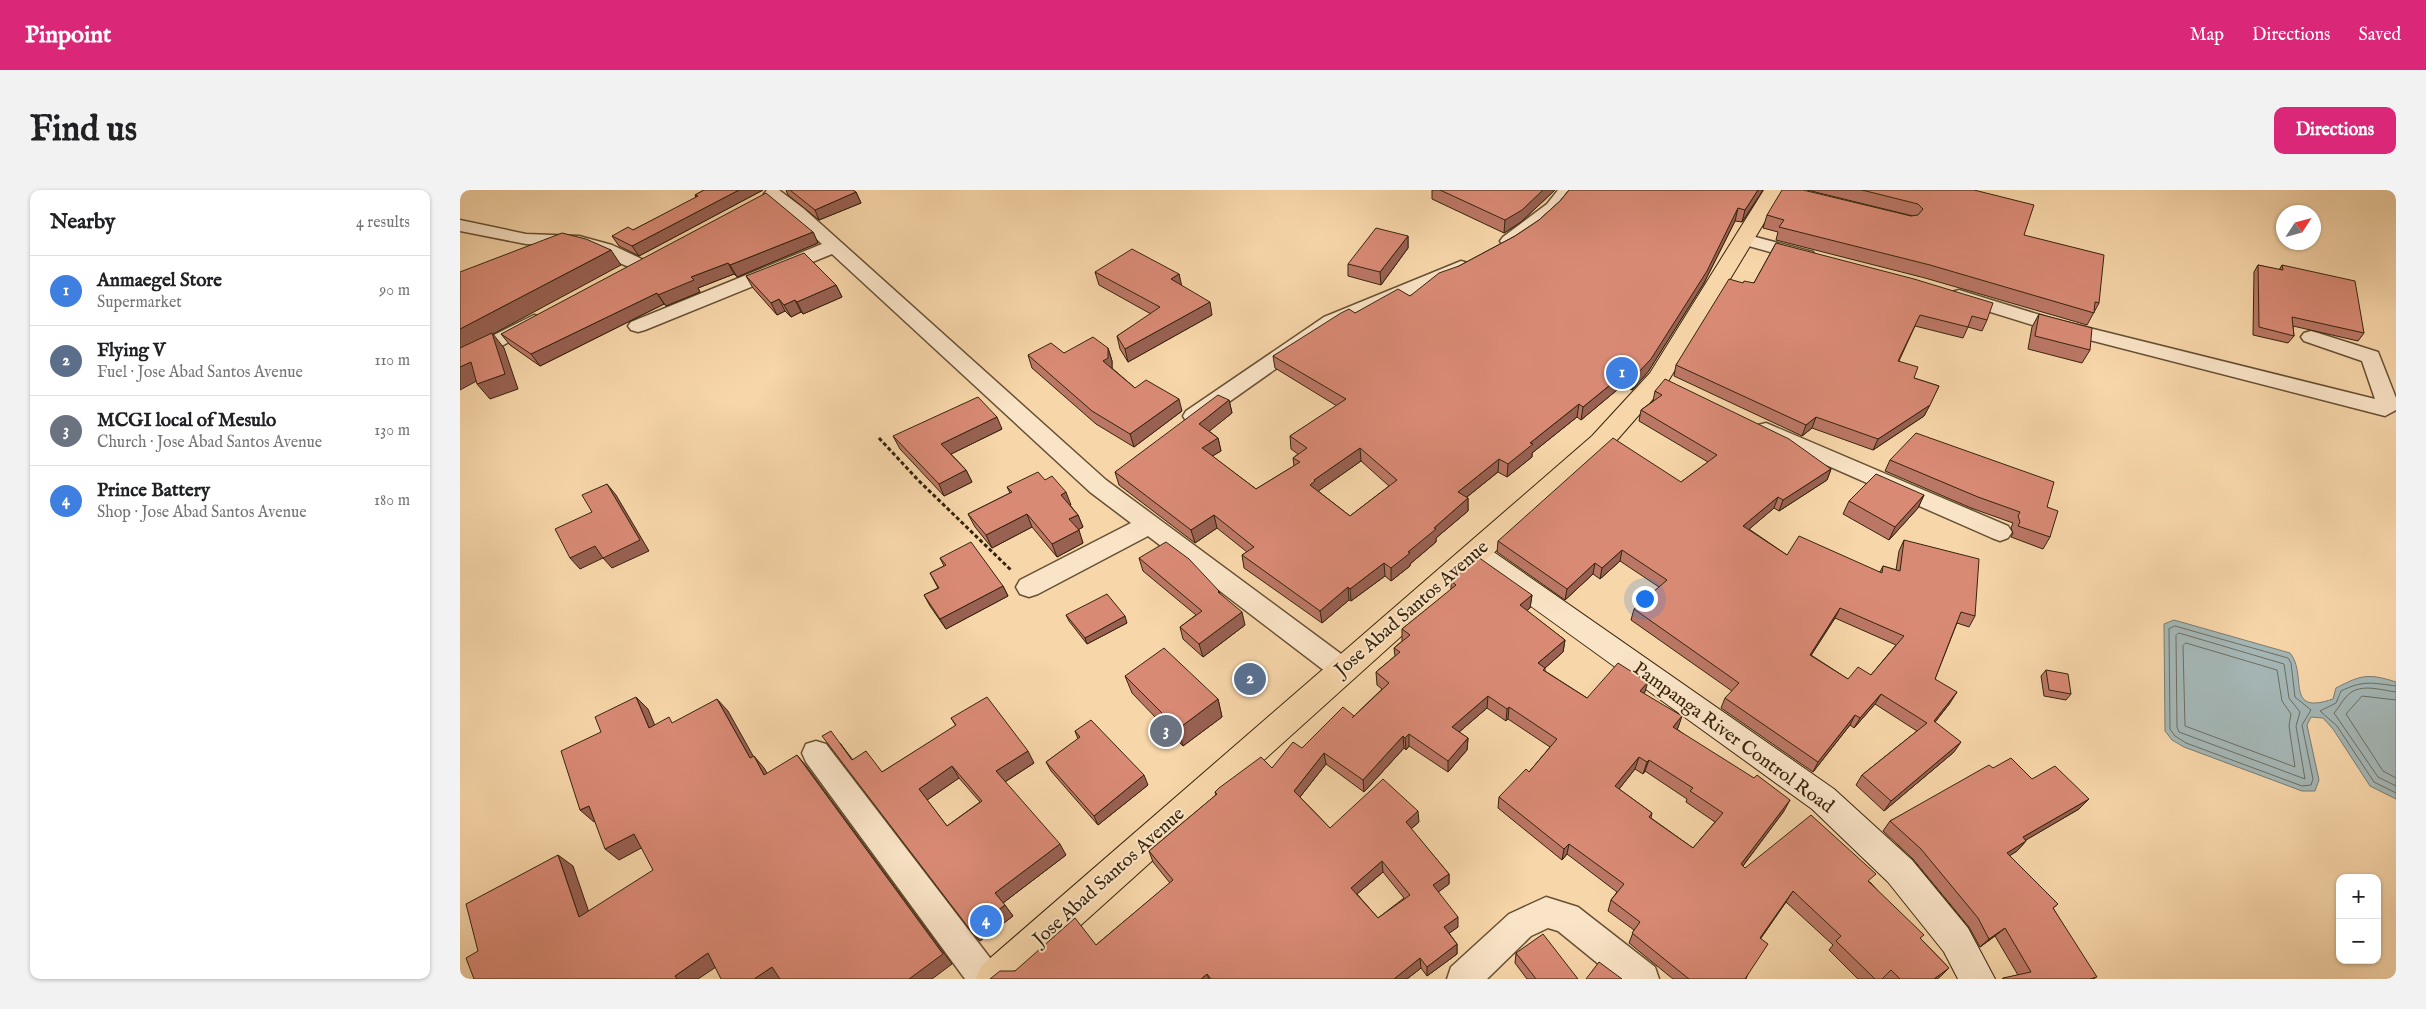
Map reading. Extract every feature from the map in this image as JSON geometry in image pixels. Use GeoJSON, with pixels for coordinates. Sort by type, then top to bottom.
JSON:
{"type":"FeatureCollection","features":[{"type":"Feature","properties":{"kind":"highway","name":"Jose Abad Santos Avenue"},"geometry":{"type":"LineString","coordinates":[[994,979],[1601,442],[1666,381],[1744,239],[1780,191]]}},
{"type":"Feature","properties":{"kind":"main road","name":"Pampanga River Control Road"},"geometry":{"type":"LineString","coordinates":[[1476,553],[1822,799],[1900,871],[1956,940],[1977,979]]}},
{"type":"Feature","properties":{"kind":"street"},"geometry":{"type":"LineString","coordinates":[[1178,428],[1331,321],[1486,255],[1524,232],[1553,208],[1567,190]]}},
{"type":"Feature","properties":{"kind":"street"},"geometry":{"type":"LineString","coordinates":[[770,195],[797,212],[1106,480],[1150,524],[1343,670]]}},
{"type":"Feature","properties":{"kind":"street"},"geometry":{"type":"LineString","coordinates":[[460,225],[485,232],[526,238],[579,241],[605,249],[639,265]]}},
{"type":"Feature","properties":{"kind":"street"},"geometry":{"type":"LineString","coordinates":[[1744,239],[1821,260]]}},
{"type":"Feature","properties":{"kind":"street"},"geometry":{"type":"LineString","coordinates":[[638,326],[834,246]]}},
{"type":"Feature","properties":{"kind":"street"},"geometry":{"type":"LineString","coordinates":[[621,274],[655,256]]}},
{"type":"Feature","properties":{"kind":"street"},"geometry":{"type":"LineString","coordinates":[[1943,292],[2046,323],[2385,410],[2388,406],[2371,357],[2311,337]]}},
{"type":"Feature","properties":{"kind":"street"},"geometry":{"type":"LineString","coordinates":[[460,361],[553,311]]}},
{"type":"Feature","properties":{"kind":"street"},"geometry":{"type":"LineString","coordinates":[[1750,422],[2000,532]]}},
{"type":"Feature","properties":{"kind":"street"},"geometry":{"type":"LineString","coordinates":[[1029,587],[1150,524]]}},
{"type":"Feature","properties":{"kind":"street"},"geometry":{"type":"LineString","coordinates":[[816,753],[984,979]]}},
{"type":"Feature","properties":{"kind":"street"},"geometry":{"type":"LineString","coordinates":[[1462,979],[1520,925],[1546,912],[1567,918],[1643,979]]}},
{"type":"Feature","properties":{"kind":"path"},"geometry":{"type":"LineString","coordinates":[[879,438],[918,480],[1029,587]]}},
{"type":"Feature","properties":{"kind":"water"},"geometry":{"type":"Polygon","coordinates":[[[2174,620],[2290,653],[2295,662],[2300,691],[2303,698],[2308,702],[2318,703],[2333,699],[2336,688],[2359,678],[2378,677],[2396,682],[2396,799],[2370,786],[2333,729],[2323,718],[2311,717],[2307,725],[2319,780],[2315,791],[2302,791],[2184,747],[2172,740],[2165,731],[2164,624],[2174,620]]]}},
{"type":"Feature","properties":{"kind":"building"},"geometry":{"type":"Polygon","coordinates":[[[704,190],[739,190],[632,246],[612,236],[628,227],[633,230],[698,196],[695,195],[704,190]]]}},
{"type":"Feature","properties":{"kind":"building"},"geometry":{"type":"Polygon","coordinates":[[[790,190],[853,190],[856,192],[815,210],[790,190]]]}},
{"type":"Feature","properties":{"kind":"building"},"geometry":{"type":"Polygon","coordinates":[[[1440,190],[1543,190],[1522,210],[1505,220],[1440,190]]]}},
{"type":"Feature","properties":{"kind":"building"},"geometry":{"type":"Polygon","coordinates":[[[1569,190],[1758,190],[1745,210],[1738,208],[1707,271],[1651,359],[1634,377],[1626,372],[1583,407],[1579,404],[1530,443],[1533,444],[1508,464],[1499,459],[1458,492],[1468,498],[1434,528],[1436,529],[1408,552],[1410,553],[1391,568],[1384,563],[1350,589],[1348,587],[1320,611],[1242,555],[1254,547],[1214,515],[1191,530],[1115,472],[1218,395],[1229,400],[1199,424],[1218,438],[1202,448],[1256,489],[1300,462],[1293,458],[1307,448],[1290,436],[1346,399],[1273,356],[1349,309],[1355,313],[1398,289],[1410,296],[1439,273],[1459,266],[1515,236],[1539,220],[1569,190]],[[1360,448],[1314,480],[1310,485],[1350,516],[1397,480],[1360,448]]]}},
{"type":"Feature","properties":{"kind":"building"},"geometry":{"type":"Polygon","coordinates":[[[1782,190],[1803,190],[1911,216],[1918,215],[1923,209],[1918,204],[1862,190],[1974,190],[2034,205],[2024,235],[2104,255],[2099,303],[2095,302],[2094,313],[1930,265],[1779,227],[1784,220],[1767,215],[1782,190]]]}},
{"type":"Feature","properties":{"kind":"building"},"geometry":{"type":"Polygon","coordinates":[[[766,193],[813,232],[730,265],[728,263],[691,277],[694,280],[658,295],[657,293],[531,354],[501,334],[766,193]]]}},
{"type":"Feature","properties":{"kind":"building"},"geometry":{"type":"Polygon","coordinates":[[[1376,228],[1408,236],[1380,272],[1348,264],[1376,228]]]}},
{"type":"Feature","properties":{"kind":"building"},"geometry":{"type":"Polygon","coordinates":[[[562,233],[586,239],[611,250],[460,329],[460,272],[562,233]]]}},
{"type":"Feature","properties":{"kind":"building"},"geometry":{"type":"Polygon","coordinates":[[[1776,243],[1914,279],[1993,303],[1987,320],[1972,316],[1968,327],[1920,315],[1898,361],[1918,367],[1914,378],[1939,386],[1930,405],[1878,439],[1816,417],[1806,425],[1676,365],[1729,279],[1743,283],[1744,281],[1754,283],[1776,243]]]}},
{"type":"Feature","properties":{"kind":"building"},"geometry":{"type":"Polygon","coordinates":[[[1132,249],[1179,274],[1171,279],[1210,302],[1125,349],[1117,336],[1160,307],[1095,272],[1132,249]]]}},
{"type":"Feature","properties":{"kind":"building"},"geometry":{"type":"Polygon","coordinates":[[[804,253],[836,285],[797,302],[795,300],[784,305],[779,299],[771,303],[746,276],[804,253]]]}},
{"type":"Feature","properties":{"kind":"building"},"geometry":{"type":"Polygon","coordinates":[[[2258,265],[2283,270],[2282,265],[2355,281],[2364,333],[2292,317],[2294,336],[2259,327],[2258,265]]]}},
{"type":"Feature","properties":{"kind":"building"},"geometry":{"type":"Polygon","coordinates":[[[2039,314],[2092,328],[2090,350],[2035,336],[2039,314]]]}},
{"type":"Feature","properties":{"kind":"building"},"geometry":{"type":"Polygon","coordinates":[[[492,333],[505,374],[477,384],[471,362],[460,367],[460,348],[492,333]]]}},
{"type":"Feature","properties":{"kind":"building"},"geometry":{"type":"Polygon","coordinates":[[[1093,337],[1108,348],[1108,358],[1103,361],[1135,388],[1146,380],[1179,399],[1130,434],[1092,411],[1028,355],[1051,343],[1064,353],[1093,337]]]}},
{"type":"Feature","properties":{"kind":"building"},"geometry":{"type":"Polygon","coordinates":[[[1665,379],[1789,439],[1831,469],[1783,500],[1778,497],[1743,526],[1787,555],[1799,536],[1882,573],[1883,566],[1900,571],[1904,540],[1979,559],[1975,616],[1961,612],[1935,679],[1957,692],[1934,721],[1961,742],[1891,801],[1862,775],[1927,723],[1881,694],[1860,718],[1855,715],[1818,762],[1725,698],[1739,683],[1634,609],[1667,580],[1622,550],[1602,568],[1595,563],[1567,589],[1498,541],[1613,438],[1681,482],[1717,455],[1641,410],[1662,395],[1655,391],[1665,379]],[[1840,608],[1810,655],[1848,679],[1858,667],[1871,675],[1904,636],[1840,608]]]}},
{"type":"Feature","properties":{"kind":"building"},"geometry":{"type":"Polygon","coordinates":[[[978,397],[997,417],[941,444],[966,470],[939,484],[893,436],[978,397]]]}},
{"type":"Feature","properties":{"kind":"building"},"geometry":{"type":"Polygon","coordinates":[[[1916,433],[2054,482],[2047,507],[2058,511],[2050,537],[2018,526],[2020,512],[1978,497],[1890,460],[1916,433]]]}},
{"type":"Feature","properties":{"kind":"building"},"geometry":{"type":"Polygon","coordinates":[[[1038,472],[1045,480],[1052,476],[1066,492],[1061,495],[1078,515],[1069,519],[1079,530],[1052,544],[1027,514],[986,535],[968,514],[1012,492],[1007,487],[1038,472]]]}},
{"type":"Feature","properties":{"kind":"building"},"geometry":{"type":"Polygon","coordinates":[[[1876,474],[1924,495],[1895,527],[1849,501],[1876,474]]]}},
{"type":"Feature","properties":{"kind":"building"},"geometry":{"type":"Polygon","coordinates":[[[607,484],[640,540],[603,558],[595,546],[570,558],[555,529],[592,512],[582,495],[607,484]]]}},
{"type":"Feature","properties":{"kind":"building"},"geometry":{"type":"Polygon","coordinates":[[[971,542],[1003,586],[940,619],[924,595],[939,588],[930,573],[946,565],[940,558],[971,542]]]}},
{"type":"Feature","properties":{"kind":"building"},"geometry":{"type":"Polygon","coordinates":[[[1166,542],[1189,559],[1218,592],[1242,612],[1199,644],[1180,627],[1202,611],[1139,558],[1166,542]]]}},
{"type":"Feature","properties":{"kind":"building"},"geometry":{"type":"Polygon","coordinates":[[[1478,557],[1532,595],[1520,605],[1565,640],[1538,663],[1545,668],[1543,670],[1587,698],[1618,663],[1648,682],[1640,691],[1682,716],[1673,727],[1754,778],[1757,775],[1790,800],[1741,864],[1745,868],[1811,815],[1876,874],[1868,881],[1924,935],[1920,938],[1949,968],[1934,979],[1900,979],[1891,970],[1882,979],[1875,979],[1836,941],[1841,936],[1793,891],[1760,938],[1768,944],[1745,979],[1689,979],[1632,933],[1640,922],[1611,900],[1624,884],[1569,844],[1564,849],[1499,797],[1526,769],[1529,772],[1557,739],[1509,707],[1507,709],[1488,696],[1452,727],[1468,738],[1448,761],[1409,734],[1405,738],[1403,736],[1363,780],[1324,753],[1294,791],[1330,828],[1383,779],[1418,811],[1406,822],[1449,874],[1433,885],[1458,917],[1444,927],[1457,944],[1427,967],[1420,958],[1394,979],[1211,979],[1207,974],[1201,979],[990,979],[1000,971],[1015,971],[1075,918],[1096,945],[1173,880],[1149,851],[1217,794],[1215,792],[1219,788],[1261,757],[1272,768],[1293,742],[1302,748],[1343,707],[1354,716],[1352,718],[1389,683],[1376,672],[1400,652],[1394,648],[1410,635],[1402,629],[1456,585],[1451,581],[1478,557]],[[1639,757],[1615,786],[1652,813],[1649,817],[1693,848],[1723,813],[1690,791],[1693,788],[1649,760],[1647,762],[1639,757]],[[1382,861],[1351,888],[1378,918],[1410,895],[1382,861]]]}},
{"type":"Feature","properties":{"kind":"building"},"geometry":{"type":"Polygon","coordinates":[[[1107,594],[1125,616],[1085,638],[1066,615],[1107,594]]]}},
{"type":"Feature","properties":{"kind":"building"},"geometry":{"type":"Polygon","coordinates":[[[1164,648],[1218,699],[1178,729],[1125,676],[1164,648]]]}},
{"type":"Feature","properties":{"kind":"building"},"geometry":{"type":"Polygon","coordinates":[[[2046,670],[2068,674],[2071,694],[2049,690],[2046,670]]]}},
{"type":"Feature","properties":{"kind":"building"},"geometry":{"type":"Polygon","coordinates":[[[636,697],[649,728],[669,717],[672,723],[717,699],[750,758],[754,756],[764,775],[797,755],[943,954],[909,979],[780,979],[772,967],[754,979],[721,979],[708,953],[675,976],[677,979],[474,979],[466,958],[478,951],[466,904],[558,855],[579,917],[653,870],[634,834],[605,849],[589,806],[580,810],[561,751],[601,732],[595,717],[636,697]]]}},
{"type":"Feature","properties":{"kind":"building"},"geometry":{"type":"Polygon","coordinates":[[[987,697],[1028,751],[996,771],[1060,844],[995,893],[1005,905],[971,931],[822,736],[831,731],[852,760],[866,751],[882,772],[956,725],[951,718],[987,697]],[[952,766],[919,789],[947,826],[982,801],[952,766]]]}},
{"type":"Feature","properties":{"kind":"building"},"geometry":{"type":"Polygon","coordinates":[[[1091,720],[1144,775],[1094,816],[1046,762],[1080,737],[1075,731],[1091,720]]]}},
{"type":"Feature","properties":{"kind":"building"},"geometry":{"type":"Polygon","coordinates":[[[2011,758],[2032,779],[2055,766],[2089,799],[2023,837],[2026,841],[2007,853],[2058,904],[2053,908],[2097,977],[2090,979],[2003,979],[2031,972],[2005,928],[1989,939],[1978,918],[1921,849],[1890,821],[1989,765],[1993,768],[2011,758]]]}},
{"type":"Feature","properties":{"kind":"building"},"geometry":{"type":"Polygon","coordinates":[[[1543,934],[1578,979],[1536,979],[1516,953],[1543,934]]]}},
{"type":"Feature","properties":{"kind":"building"},"geometry":{"type":"Polygon","coordinates":[[[1599,962],[1622,979],[1586,979],[1599,962]]]}},
{"type":"Feature","properties":{"kind":"place","name":"Anmaegel Store"},"geometry":{"type":"Point","coordinates":[1622,373]}},
{"type":"Feature","properties":{"kind":"place","name":"Flying V"},"geometry":{"type":"Point","coordinates":[1250,679]}},
{"type":"Feature","properties":{"kind":"place","name":"MCGI local of Mesulo"},"geometry":{"type":"Point","coordinates":[1166,731]}},
{"type":"Feature","properties":{"kind":"place","name":"Prince Battery"},"geometry":{"type":"Point","coordinates":[986,921]}}]}
